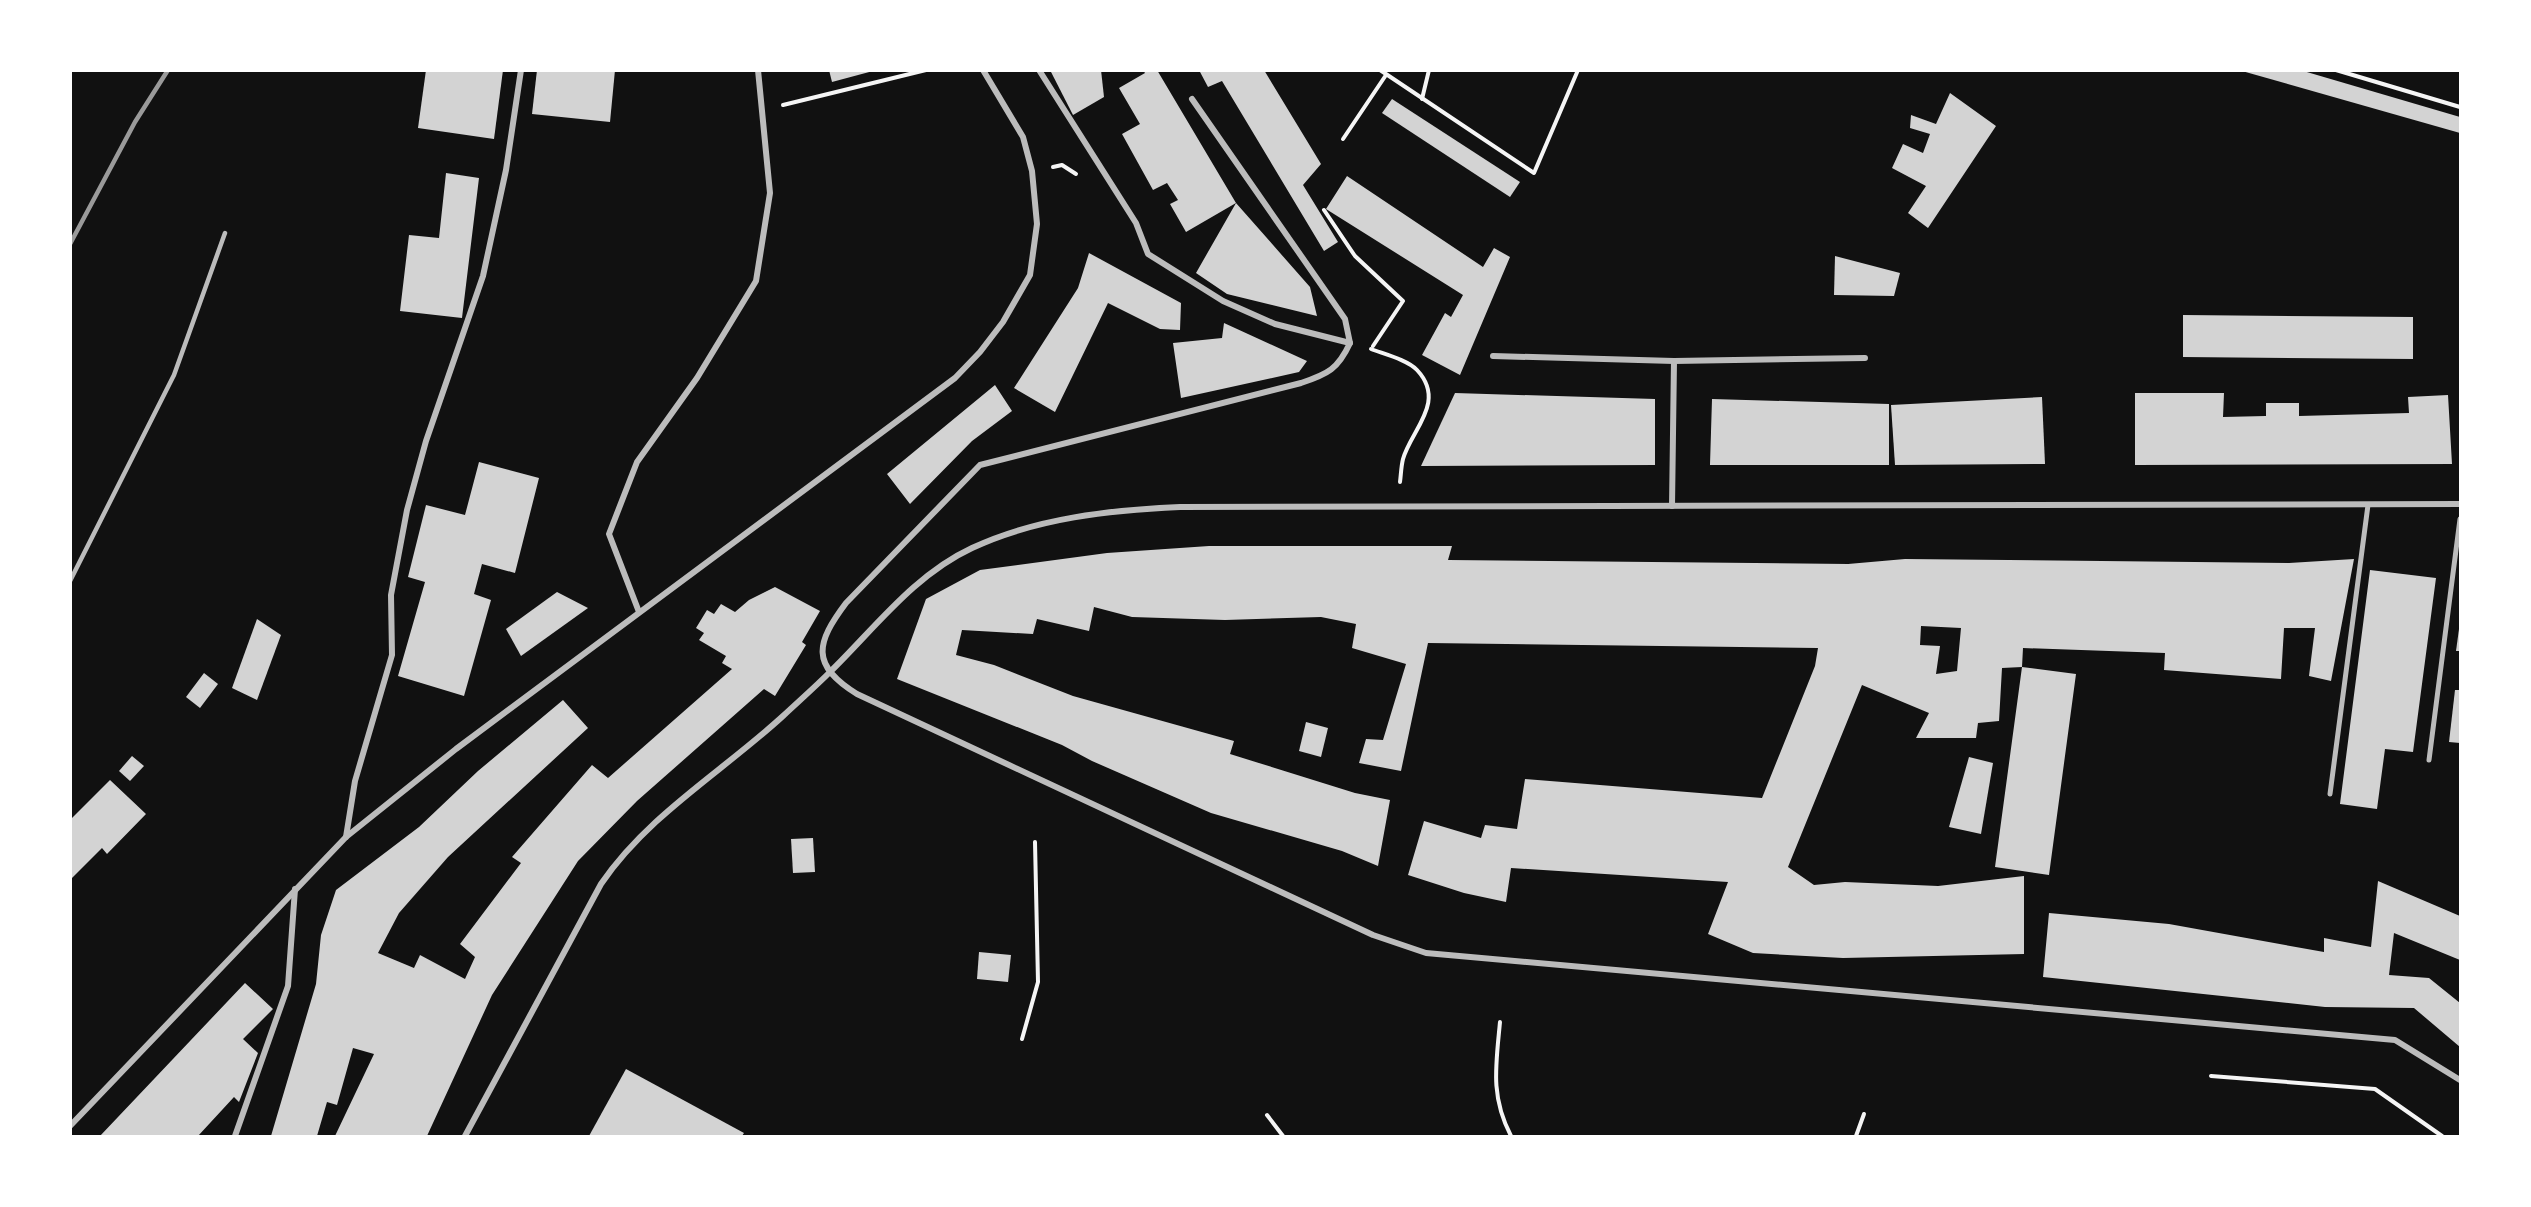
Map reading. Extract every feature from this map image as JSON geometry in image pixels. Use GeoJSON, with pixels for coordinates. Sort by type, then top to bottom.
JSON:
{"type":"FeatureCollection","features":[{"type":"Feature","properties":{"kind":"street"},"geometry":{"type":"LineString","coordinates":[[346,837],[356,781],[392,655],[391,595],[407,510],[426,441],[483,276],[506,170],[521,70]]}},
{"type":"Feature","properties":{"kind":"street"},"geometry":{"type":"LineString","coordinates":[[639,612],[609,534],[637,462],[698,378],[756,281],[770,193],[758,70]]}},
{"type":"Feature","properties":{"kind":"street"},"geometry":{"type":"LineString","coordinates":[[70,1126],[295,887],[346,837],[456,749],[955,378],[980,352],[1003,322],[1030,275],[1036,224],[1032,171],[1023,137],[983,70]]}},
{"type":"Feature","properties":{"kind":"street"},"geometry":{"type":"LineString","coordinates":[[1039,70],[1136,223],[1148,254],[1223,301],[1275,324],[1350,343]]}},
{"type":"Feature","properties":{"kind":"street"},"geometry":{"type":"LineString","coordinates":[[1192,99],[1345,319],[1350,343],[1341,363],[1323,376],[1301,383],[980,465],[846,603],[830,624],[822,642],[821,658],[830,673],[857,694],[1373,935],[1426,953],[2395,1040],[2460,1080]]}},
{"type":"Feature","properties":{"kind":"street"},"geometry":{"type":"LineString","coordinates":[[1493,356],[1674,361],[1865,358]]}},
{"type":"Feature","properties":{"kind":"street"},"geometry":{"type":"LineString","coordinates":[[1672,506],[1674,361]]}},
{"type":"Feature","properties":{"kind":"street"},"geometry":{"type":"LineString","coordinates":[[465,1137],[601,884],[619,859],[643,832],[781,718],[830,673],[901,598],[942,564],[999,536],[1043,524],[1088,516],[1180,507],[2460,504]]}},
{"type":"Feature","properties":{"kind":"street"},"geometry":{"type":"LineString","coordinates":[[2330,794],[2368,505]]}},
{"type":"Feature","properties":{"kind":"street"},"geometry":{"type":"LineString","coordinates":[[2428,760],[2460,519]]}},
{"type":"Feature","properties":{"kind":"street"},"geometry":{"type":"LineString","coordinates":[[235,1137],[288,986],[295,887]]}},
{"type":"Feature","properties":{"kind":"lane"},"geometry":{"type":"LineString","coordinates":[[70,581],[174,375],[225,233]]}},
{"type":"Feature","properties":{"kind":"path"},"geometry":{"type":"LineString","coordinates":[[762,110],[926,70]]}},
{"type":"Feature","properties":{"kind":"path"},"geometry":{"type":"LineString","coordinates":[[1380,70],[1534,173],[1578,70]]}},
{"type":"Feature","properties":{"kind":"path"},"geometry":{"type":"LineString","coordinates":[[1392,78],[1394,70]]}},
{"type":"Feature","properties":{"kind":"path"},"geometry":{"type":"LineString","coordinates":[[1422,99],[1429,70]]}},
{"type":"Feature","properties":{"kind":"path"},"geometry":{"type":"LineString","coordinates":[[2336,70],[2460,107]]}},
{"type":"Feature","properties":{"kind":"path"},"geometry":{"type":"LineString","coordinates":[[1343,138],[1386,75]]}},
{"type":"Feature","properties":{"kind":"path"},"geometry":{"type":"LineString","coordinates":[[1324,210],[1355,256],[1403,301],[1371,349]]}},
{"type":"Feature","properties":{"kind":"path"},"geometry":{"type":"LineString","coordinates":[[1350,343],[1371,349],[1416,369],[1426,384],[1428,404],[1422,425],[1403,458]]}},
{"type":"Feature","properties":{"kind":"path"},"geometry":{"type":"LineString","coordinates":[[1022,1039],[1038,982],[1035,842]]}},
{"type":"Feature","properties":{"kind":"path"},"geometry":{"type":"LineString","coordinates":[[1500,1022],[1494,1084],[1500,1116],[1511,1137]]}},
{"type":"Feature","properties":{"kind":"path"},"geometry":{"type":"LineString","coordinates":[[2211,1076],[2375,1089],[2442,1137]]}},
{"type":"Feature","properties":{"kind":"path"},"geometry":{"type":"LineString","coordinates":[[1856,1137],[1864,1114]]}},
{"type":"Feature","properties":{"kind":"path"},"geometry":{"type":"LineString","coordinates":[[1267,1115],[1283,1137]]}},
{"type":"Feature","properties":{"kind":"building"},"geometry":{"type":"Polygon","coordinates":[[[426,70],[503,70],[494,139],[418,128],[426,70]]]}},
{"type":"Feature","properties":{"kind":"building"},"geometry":{"type":"Polygon","coordinates":[[[537,70],[615,70],[610,122],[532,114],[537,70]]]}},
{"type":"Feature","properties":{"kind":"building"},"geometry":{"type":"Polygon","coordinates":[[[829,70],[873,70],[873,71],[832,82],[829,70]]]}},
{"type":"Feature","properties":{"kind":"building"},"geometry":{"type":"Polygon","coordinates":[[[1050,70],[1101,70],[1104,97],[1073,115],[1050,70]]]}},
{"type":"Feature","properties":{"kind":"building"},"geometry":{"type":"Polygon","coordinates":[[[1143,70],[1157,70],[1236,203],[1186,232],[1170,204],[1178,200],[1167,183],[1153,190],[1122,134],[1140,124],[1119,88],[1145,73],[1143,70]]]}},
{"type":"Feature","properties":{"kind":"building"},"geometry":{"type":"Polygon","coordinates":[[[1199,70],[1264,70],[1321,164],[1303,185],[1338,242],[1324,251],[1222,81],[1208,87],[1199,70]]]}},
{"type":"Feature","properties":{"kind":"building"},"geometry":{"type":"Polygon","coordinates":[[[2300,70],[2460,117],[2460,133],[2242,71],[2300,70]]]}},
{"type":"Feature","properties":{"kind":"building"},"geometry":{"type":"Polygon","coordinates":[[[1950,93],[1996,126],[1928,228],[1908,213],[1926,186],[1892,168],[1903,144],[1923,153],[1930,134],[1910,128],[1911,115],[1936,124],[1950,93]]]}},
{"type":"Feature","properties":{"kind":"building"},"geometry":{"type":"Polygon","coordinates":[[[1392,99],[1520,182],[1510,197],[1382,113],[1392,99]]]}},
{"type":"Feature","properties":{"kind":"building"},"geometry":{"type":"Polygon","coordinates":[[[446,173],[479,178],[462,318],[400,311],[409,235],[439,238],[446,173]]]}},
{"type":"Feature","properties":{"kind":"building"},"geometry":{"type":"Polygon","coordinates":[[[1347,176],[1483,267],[1494,248],[1510,257],[1460,375],[1422,355],[1445,313],[1451,317],[1463,295],[1326,209],[1347,176]]]}},
{"type":"Feature","properties":{"kind":"building"},"geometry":{"type":"Polygon","coordinates":[[[1236,203],[1310,287],[1317,316],[1227,294],[1196,273],[1236,203]]]}},
{"type":"Feature","properties":{"kind":"building"},"geometry":{"type":"Polygon","coordinates":[[[1089,253],[1181,303],[1180,330],[1160,329],[1108,303],[1055,412],[1014,388],[1078,288],[1089,253]]]}},
{"type":"Feature","properties":{"kind":"building"},"geometry":{"type":"Polygon","coordinates":[[[1835,256],[1900,273],[1894,296],[1834,295],[1835,256]]]}},
{"type":"Feature","properties":{"kind":"building"},"geometry":{"type":"Polygon","coordinates":[[[2183,315],[2413,317],[2413,359],[2183,357],[2183,315]]]}},
{"type":"Feature","properties":{"kind":"building"},"geometry":{"type":"Polygon","coordinates":[[[1224,323],[1307,361],[1299,372],[1181,398],[1173,343],[1222,338],[1224,323]]]}},
{"type":"Feature","properties":{"kind":"building"},"geometry":{"type":"Polygon","coordinates":[[[995,385],[1012,411],[972,441],[910,504],[887,474],[995,385]]]}},
{"type":"Feature","properties":{"kind":"building"},"geometry":{"type":"Polygon","coordinates":[[[1455,393],[1655,399],[1655,465],[1421,466],[1455,393]]]}},
{"type":"Feature","properties":{"kind":"building"},"geometry":{"type":"Polygon","coordinates":[[[2135,393],[2224,393],[2223,417],[2266,416],[2266,403],[2299,403],[2299,416],[2409,413],[2408,397],[2448,395],[2452,464],[2135,465],[2135,393]]]}},
{"type":"Feature","properties":{"kind":"building"},"geometry":{"type":"Polygon","coordinates":[[[2042,397],[2045,464],[1895,465],[1891,405],[2042,397]]]}},
{"type":"Feature","properties":{"kind":"building"},"geometry":{"type":"Polygon","coordinates":[[[1712,399],[1889,404],[1889,465],[1710,465],[1712,399]]]}},
{"type":"Feature","properties":{"kind":"building"},"geometry":{"type":"Polygon","coordinates":[[[479,462],[539,478],[515,573],[482,564],[474,594],[491,600],[464,696],[398,676],[425,582],[408,577],[426,505],[465,515],[479,462]]]}},
{"type":"Feature","properties":{"kind":"building"},"geometry":{"type":"Polygon","coordinates":[[[1209,546],[1452,546],[1448,560],[1848,564],[1905,559],[2289,563],[2354,559],[2331,681],[2309,676],[2315,628],[2284,628],[2281,679],[2164,670],[2165,653],[2023,648],[2022,667],[2002,668],[1999,721],[1978,723],[1976,738],[1916,738],[1929,713],[1862,685],[1788,867],[1814,885],[1845,882],[1938,886],[2024,876],[2024,954],[1843,958],[1753,953],[1708,934],[1728,882],[1511,868],[1506,902],[1464,893],[1408,875],[1424,821],[1481,838],[1485,825],[1517,829],[1525,779],[1762,798],[1815,666],[1818,648],[1428,643],[1401,771],[1359,763],[1366,739],[1383,740],[1406,664],[1352,648],[1356,624],[1321,617],[1225,620],[1132,617],[1094,607],[1089,631],[1037,619],[1033,634],[962,630],[956,655],[994,665],[1073,696],[1234,741],[1230,754],[1355,793],[1390,800],[1378,866],[1342,851],[1211,813],[1092,761],[1062,745],[897,679],[926,599],[980,570],[1107,553],[1209,546]],[[1921,626],[1920,645],[1940,646],[1936,674],[1957,671],[1961,628],[1921,626]]]}},
{"type":"Feature","properties":{"kind":"building"},"geometry":{"type":"Polygon","coordinates":[[[2370,570],[2436,578],[2413,752],[2385,749],[2377,809],[2340,804],[2370,570]]]}},
{"type":"Feature","properties":{"kind":"building"},"geometry":{"type":"Polygon","coordinates":[[[775,587],[820,611],[802,642],[806,645],[775,696],[764,689],[637,801],[578,861],[492,995],[427,1136],[335,1136],[374,1054],[353,1048],[337,1105],[327,1102],[317,1136],[271,1136],[316,984],[321,935],[336,890],[419,827],[478,771],[563,700],[588,728],[448,857],[399,913],[378,953],[414,968],[420,955],[465,979],[475,957],[460,944],[521,863],[512,857],[592,765],[608,778],[732,669],[722,663],[726,656],[699,640],[704,633],[696,628],[707,610],[714,614],[721,604],[735,612],[749,600],[775,587]]]}},
{"type":"Feature","properties":{"kind":"building"},"geometry":{"type":"Polygon","coordinates":[[[557,592],[588,608],[521,656],[506,629],[557,592]]]}},
{"type":"Feature","properties":{"kind":"building"},"geometry":{"type":"Polygon","coordinates":[[[257,619],[281,635],[257,700],[232,688],[257,619]]]}},
{"type":"Feature","properties":{"kind":"building"},"geometry":{"type":"Polygon","coordinates":[[[2459,629],[2460,651],[2456,651],[2459,629]]]}},
{"type":"Feature","properties":{"kind":"building"},"geometry":{"type":"Polygon","coordinates":[[[2022,667],[2076,674],[2049,875],[1995,867],[2022,667]]]}},
{"type":"Feature","properties":{"kind":"building"},"geometry":{"type":"Polygon","coordinates":[[[204,673],[218,684],[200,708],[186,697],[204,673]]]}},
{"type":"Feature","properties":{"kind":"building"},"geometry":{"type":"Polygon","coordinates":[[[2455,690],[2460,690],[2460,743],[2449,742],[2455,690]]]}},
{"type":"Feature","properties":{"kind":"building"},"geometry":{"type":"Polygon","coordinates":[[[1306,722],[1328,728],[1321,757],[1299,751],[1306,722]]]}},
{"type":"Feature","properties":{"kind":"building"},"geometry":{"type":"Polygon","coordinates":[[[132,756],[144,766],[130,781],[119,771],[132,756]]]}},
{"type":"Feature","properties":{"kind":"building"},"geometry":{"type":"Polygon","coordinates":[[[1969,757],[1993,763],[1981,834],[1949,827],[1969,757]]]}},
{"type":"Feature","properties":{"kind":"building"},"geometry":{"type":"Polygon","coordinates":[[[110,780],[146,814],[107,854],[102,848],[70,880],[70,820],[110,780]]]}},
{"type":"Feature","properties":{"kind":"building"},"geometry":{"type":"Polygon","coordinates":[[[813,838],[815,872],[793,873],[791,839],[813,838]]]}},
{"type":"Feature","properties":{"kind":"building"},"geometry":{"type":"Polygon","coordinates":[[[2378,881],[2460,916],[2460,960],[2394,933],[2389,975],[2429,978],[2460,1003],[2460,1047],[2414,1008],[2325,1007],[2043,977],[2049,913],[2169,924],[2324,952],[2324,938],[2371,947],[2378,881]]]}},
{"type":"Feature","properties":{"kind":"building"},"geometry":{"type":"Polygon","coordinates":[[[979,952],[1011,955],[1008,982],[977,979],[979,952]]]}},
{"type":"Feature","properties":{"kind":"building"},"geometry":{"type":"Polygon","coordinates":[[[245,983],[273,1009],[243,1039],[258,1053],[239,1102],[234,1097],[198,1136],[100,1136],[245,983]]]}},
{"type":"Feature","properties":{"kind":"building"},"geometry":{"type":"Polygon","coordinates":[[[626,1069],[744,1133],[742,1136],[589,1136],[626,1069]]]}},
{"type":"Feature","properties":{"kind":"railway"},"geometry":{"type":"LineString","coordinates":[[70,244],[135,122],[168,70]]}}]}
